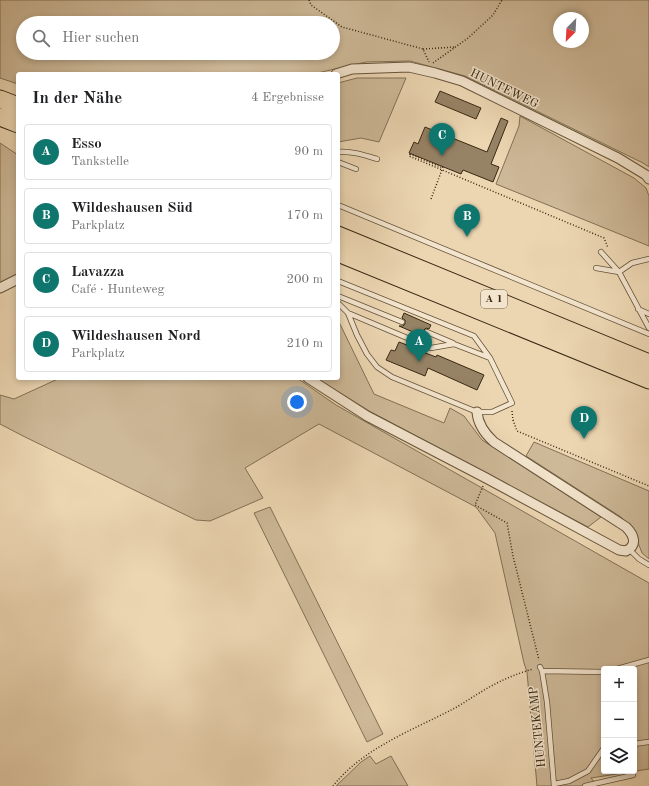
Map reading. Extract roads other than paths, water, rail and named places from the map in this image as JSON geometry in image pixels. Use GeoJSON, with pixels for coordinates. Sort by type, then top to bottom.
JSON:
{"type":"FeatureCollection","features":[{"type":"Feature","properties":{"kind":"highway"},"geometry":{"type":"LineString","coordinates":[[0,99],[16,105]]}},
{"type":"Feature","properties":{"kind":"highway"},"geometry":{"type":"LineString","coordinates":[[0,117],[16,123]]}},
{"type":"Feature","properties":{"kind":"highway","name":"A 1"},"geometry":{"type":"LineString","coordinates":[[340,236],[649,363]]}},
{"type":"Feature","properties":{"kind":"highway","name":"A 1"},"geometry":{"type":"LineString","coordinates":[[340,254],[649,380]]}},
{"type":"Feature","properties":{"kind":"street","name":"HUNTEWEG"},"geometry":{"type":"LineString","coordinates":[[340,73],[352,69],[409,68],[435,73],[462,81],[618,158],[646,175],[649,179]]}},
{"type":"Feature","properties":{"kind":"street"},"geometry":{"type":"LineString","coordinates":[[0,288],[16,280]]}},
{"type":"Feature","properties":{"kind":"street"},"geometry":{"type":"LineString","coordinates":[[311,380],[366,416],[622,551],[630,550],[634,539],[632,533],[626,527],[494,442],[484,433],[477,412]]}},
{"type":"Feature","properties":{"kind":"lane"},"geometry":{"type":"LineString","coordinates":[[340,152],[361,154],[377,159]]}},
{"type":"Feature","properties":{"kind":"lane"},"geometry":{"type":"LineString","coordinates":[[340,163],[356,169]]}},
{"type":"Feature","properties":{"kind":"lane"},"geometry":{"type":"LineString","coordinates":[[340,206],[649,334]]}},
{"type":"Feature","properties":{"kind":"lane"},"geometry":{"type":"LineString","coordinates":[[601,252],[619,272],[649,328]]}},
{"type":"Feature","properties":{"kind":"lane"},"geometry":{"type":"LineString","coordinates":[[596,268],[619,272],[632,262],[649,259]]}},
{"type":"Feature","properties":{"kind":"lane"},"geometry":{"type":"LineString","coordinates":[[340,282],[474,336],[490,358],[512,403],[492,412],[477,412],[392,378],[377,367],[367,354],[348,313]]}},
{"type":"Feature","properties":{"kind":"lane"},"geometry":{"type":"LineString","coordinates":[[340,297],[402,322]]}},
{"type":"Feature","properties":{"kind":"lane"},"geometry":{"type":"LineString","coordinates":[[340,305],[348,313],[431,348],[454,344]]}},
{"type":"Feature","properties":{"kind":"lane"},"geometry":{"type":"LineString","coordinates":[[638,309],[649,314]]}},
{"type":"Feature","properties":{"kind":"lane"},"geometry":{"type":"LineString","coordinates":[[427,332],[490,358]]}},
{"type":"Feature","properties":{"kind":"lane"},"geometry":{"type":"LineString","coordinates":[[630,550],[639,559],[649,565]]}},
{"type":"Feature","properties":{"kind":"lane"},"geometry":{"type":"LineString","coordinates":[[628,666],[649,660]]}},
{"type":"Feature","properties":{"kind":"lane","name":"HUNTEKAMP"},"geometry":{"type":"LineString","coordinates":[[554,785],[547,702],[541,669],[601,672]]}},
{"type":"Feature","properties":{"kind":"lane"},"geometry":{"type":"LineString","coordinates":[[637,744],[648,742]]}},
{"type":"Feature","properties":{"kind":"lane"},"geometry":{"type":"LineString","coordinates":[[554,785],[569,781],[588,771],[601,752]]}},
{"type":"Feature","properties":{"kind":"lane"},"geometry":{"type":"LineString","coordinates":[[585,786],[633,775]]}},
{"type":"Feature","properties":{"kind":"place","name":"Lavazza"},"geometry":{"type":"Point","coordinates":[442,156]}},
{"type":"Feature","properties":{"kind":"place","name":"Wildeshausen Süd"},"geometry":{"type":"Point","coordinates":[467,237]}},
{"type":"Feature","properties":{"kind":"place","name":"Esso"},"geometry":{"type":"Point","coordinates":[419,362]}},
{"type":"Feature","properties":{"kind":"place","name":"Wildeshausen Nord"},"geometry":{"type":"Point","coordinates":[584,439]}}]}
